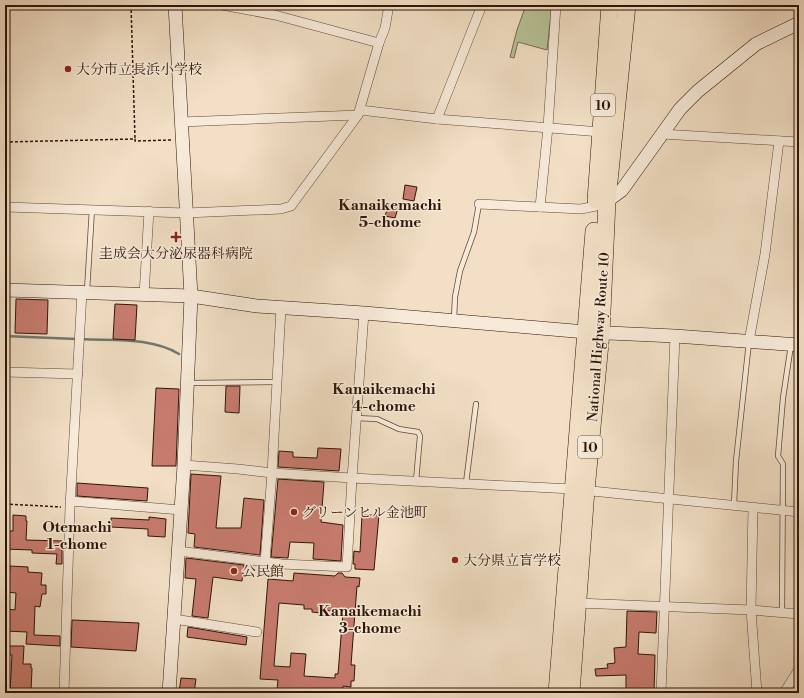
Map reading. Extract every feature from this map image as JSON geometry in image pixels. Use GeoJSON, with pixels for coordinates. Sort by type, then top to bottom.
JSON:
{"type":"FeatureCollection","features":[{"type":"Feature","properties":{"kind":"highway","name":"National Highway Route 10"},"geometry":{"type":"LineString","coordinates":[[602,203],[601,132],[610,5]]}},
{"type":"Feature","properties":{"kind":"highway","name":"National Highway Route 10"},"geometry":{"type":"LineString","coordinates":[[557,693],[594,332],[602,203],[627,5]]}},
{"type":"Feature","properties":{"kind":"highway","name":"National Highway Route 10"},"geometry":{"type":"LineString","coordinates":[[571,693],[577,603],[579,489]]}},
{"type":"Feature","properties":{"kind":"street"},"geometry":{"type":"LineString","coordinates":[[169,693],[184,465],[191,296],[175,5]]}},
{"type":"Feature","properties":{"kind":"street"},"geometry":{"type":"LineString","coordinates":[[222,5],[275,15],[379,43]]}},
{"type":"Feature","properties":{"kind":"street"},"geometry":{"type":"LineString","coordinates":[[5,207],[186,212],[281,209],[291,206],[359,112],[379,43],[385,28],[389,5]]}},
{"type":"Feature","properties":{"kind":"street"},"geometry":{"type":"LineString","coordinates":[[437,119],[482,5]]}},
{"type":"Feature","properties":{"kind":"street"},"geometry":{"type":"LineString","coordinates":[[540,207],[548,127],[556,5]]}},
{"type":"Feature","properties":{"kind":"street"},"geometry":{"type":"LineString","coordinates":[[479,204],[581,209],[602,203],[622,190],[680,109],[716,75],[756,44],[799,23]]}},
{"type":"Feature","properties":{"kind":"street"},"geometry":{"type":"LineString","coordinates":[[181,122],[359,112],[601,132]]}},
{"type":"Feature","properties":{"kind":"street"},"geometry":{"type":"LineString","coordinates":[[662,134],[799,142]]}},
{"type":"Feature","properties":{"kind":"street"},"geometry":{"type":"LineString","coordinates":[[749,340],[765,254],[779,141]]}},
{"type":"Feature","properties":{"kind":"street"},"geometry":{"type":"LineString","coordinates":[[144,295],[149,211]]}},
{"type":"Feature","properties":{"kind":"street"},"geometry":{"type":"LineString","coordinates":[[5,290],[191,296],[256,306],[281,308],[364,313],[594,332],[749,340],[795,344]]}},
{"type":"Feature","properties":{"kind":"street"},"geometry":{"type":"LineString","coordinates":[[64,693],[70,504],[84,292]]}},
{"type":"Feature","properties":{"kind":"street"},"geometry":{"type":"LineString","coordinates":[[265,562],[272,473],[281,308]]}},
{"type":"Feature","properties":{"kind":"street"},"geometry":{"type":"LineString","coordinates":[[178,551],[282,564],[347,567],[364,313]]}},
{"type":"Feature","properties":{"kind":"street"},"geometry":{"type":"LineString","coordinates":[[661,693],[663,606],[675,336]]}},
{"type":"Feature","properties":{"kind":"street"},"geometry":{"type":"LineString","coordinates":[[5,372],[78,374]]}},
{"type":"Feature","properties":{"kind":"street"},"geometry":{"type":"LineString","coordinates":[[184,465],[352,478],[579,489],[799,512]]}},
{"type":"Feature","properties":{"kind":"street"},"geometry":{"type":"LineString","coordinates":[[70,504],[181,510]]}},
{"type":"Feature","properties":{"kind":"street"},"geometry":{"type":"LineString","coordinates":[[753,507],[751,610],[757,693]]}},
{"type":"Feature","properties":{"kind":"street"},"geometry":{"type":"LineString","coordinates":[[577,603],[751,610],[799,614]]}},
{"type":"Feature","properties":{"kind":"street"},"geometry":{"type":"LineString","coordinates":[[174,619],[257,632]]}},
{"type":"Feature","properties":{"kind":"street"},"geometry":{"type":"LineString","coordinates":[[784,693],[799,669]]}},
{"type":"Feature","properties":{"kind":"lane"},"geometry":{"type":"LineString","coordinates":[[454,320],[455,297],[460,271],[474,232],[479,204]]}},
{"type":"Feature","properties":{"kind":"lane"},"geometry":{"type":"LineString","coordinates":[[84,292],[92,209]]}},
{"type":"Feature","properties":{"kind":"lane"},"geometry":{"type":"LineString","coordinates":[[734,505],[736,461],[749,340]]}},
{"type":"Feature","properties":{"kind":"lane"},"geometry":{"type":"LineString","coordinates":[[782,613],[783,464],[778,456],[783,398],[795,344]]}},
{"type":"Feature","properties":{"kind":"lane"},"geometry":{"type":"LineString","coordinates":[[187,383],[277,382]]}},
{"type":"Feature","properties":{"kind":"lane"},"geometry":{"type":"LineString","coordinates":[[466,483],[476,404]]}},
{"type":"Feature","properties":{"kind":"lane"},"geometry":{"type":"LineString","coordinates":[[356,418],[377,419],[399,429],[418,432],[420,436],[416,481]]}},
{"type":"Feature","properties":{"kind":"path"},"geometry":{"type":"LineString","coordinates":[[131,5],[135,139]]}},
{"type":"Feature","properties":{"kind":"path"},"geometry":{"type":"LineString","coordinates":[[5,142],[135,139],[135,141],[182,140]]}},
{"type":"Feature","properties":{"kind":"path"},"geometry":{"type":"LineString","coordinates":[[5,504],[70,504]]}},
{"type":"Feature","properties":{"kind":"green space"},"geometry":{"type":"Polygon","coordinates":[[[526,5],[552,5],[547,50],[518,42],[514,58],[510,57],[517,30],[526,5]]]}},
{"type":"Feature","properties":{"kind":"building"},"geometry":{"type":"Polygon","coordinates":[[[405,185],[417,187],[414,201],[403,199],[405,185]]]}},
{"type":"Feature","properties":{"kind":"building"},"geometry":{"type":"Polygon","coordinates":[[[388,206],[398,208],[395,218],[385,216],[388,206]]]}},
{"type":"Feature","properties":{"kind":"building"},"geometry":{"type":"Polygon","coordinates":[[[16,299],[48,300],[47,334],[15,333],[16,299]]]}},
{"type":"Feature","properties":{"kind":"building"},"geometry":{"type":"Polygon","coordinates":[[[115,304],[137,305],[135,340],[113,339],[115,304]]]}},
{"type":"Feature","properties":{"kind":"building"},"geometry":{"type":"Polygon","coordinates":[[[226,386],[240,386],[239,413],[225,412],[226,386]]]}},
{"type":"Feature","properties":{"kind":"building"},"geometry":{"type":"Polygon","coordinates":[[[156,388],[179,389],[176,466],[152,466],[156,388]]]}},
{"type":"Feature","properties":{"kind":"building"},"geometry":{"type":"Polygon","coordinates":[[[318,448],[341,449],[339,471],[278,467],[279,451],[293,452],[293,457],[317,458],[318,448]]]}},
{"type":"Feature","properties":{"kind":"building"},"geometry":{"type":"Polygon","coordinates":[[[191,474],[221,476],[216,528],[241,528],[244,498],[264,500],[260,555],[194,547],[195,534],[188,533],[191,474]]]}},
{"type":"Feature","properties":{"kind":"building"},"geometry":{"type":"Polygon","coordinates":[[[278,479],[324,482],[321,522],[343,525],[341,561],[313,559],[314,543],[290,542],[288,558],[271,557],[278,479]]]}},
{"type":"Feature","properties":{"kind":"building"},"geometry":{"type":"Polygon","coordinates":[[[77,483],[148,488],[147,501],[77,496],[77,483]]]}},
{"type":"Feature","properties":{"kind":"building"},"geometry":{"type":"Polygon","coordinates":[[[13,515],[26,516],[26,540],[62,541],[62,564],[56,564],[57,554],[32,553],[32,550],[5,549],[5,531],[13,531],[13,515]]]}},
{"type":"Feature","properties":{"kind":"building"},"geometry":{"type":"Polygon","coordinates":[[[362,515],[379,515],[374,570],[355,569],[355,564],[353,564],[354,551],[360,552],[362,515]]]}},
{"type":"Feature","properties":{"kind":"building"},"geometry":{"type":"Polygon","coordinates":[[[149,517],[166,519],[165,537],[148,536],[148,529],[111,527],[111,518],[149,520],[149,517]]]}},
{"type":"Feature","properties":{"kind":"building"},"geometry":{"type":"Polygon","coordinates":[[[186,558],[244,565],[242,581],[213,577],[208,618],[192,616],[196,579],[185,578],[186,558]]]}},
{"type":"Feature","properties":{"kind":"building"},"geometry":{"type":"Polygon","coordinates":[[[10,566],[28,567],[28,572],[42,573],[41,585],[46,585],[46,594],[42,594],[40,607],[35,606],[34,635],[60,636],[60,646],[26,644],[27,632],[5,631],[5,610],[15,610],[16,593],[5,592],[5,583],[9,583],[10,566]]]}},
{"type":"Feature","properties":{"kind":"building"},"geometry":{"type":"Polygon","coordinates":[[[294,573],[335,576],[338,573],[342,573],[345,577],[360,578],[359,587],[357,586],[351,665],[355,665],[354,681],[351,681],[351,687],[343,686],[342,693],[277,689],[278,680],[260,679],[268,579],[293,581],[294,573]],[[279,603],[274,666],[290,667],[291,653],[306,654],[304,676],[335,678],[335,674],[338,674],[343,612],[320,610],[320,613],[312,612],[312,609],[304,609],[304,605],[279,603]]]}},
{"type":"Feature","properties":{"kind":"building"},"geometry":{"type":"Polygon","coordinates":[[[627,611],[657,612],[656,633],[639,632],[638,654],[655,655],[654,693],[626,693],[626,675],[596,676],[595,669],[608,668],[607,664],[615,663],[614,648],[626,647],[627,611]]]}},
{"type":"Feature","properties":{"kind":"building"},"geometry":{"type":"Polygon","coordinates":[[[72,620],[139,623],[136,651],[71,647],[72,620]]]}},
{"type":"Feature","properties":{"kind":"building"},"geometry":{"type":"Polygon","coordinates":[[[188,627],[247,637],[246,645],[187,637],[188,627]]]}},
{"type":"Feature","properties":{"kind":"building"},"geometry":{"type":"Polygon","coordinates":[[[5,646],[24,646],[23,664],[31,664],[32,668],[31,693],[10,693],[12,655],[5,654],[5,646]]]}},
{"type":"Feature","properties":{"kind":"building"},"geometry":{"type":"Polygon","coordinates":[[[181,678],[196,679],[194,693],[179,693],[181,678]]]}},
{"type":"Feature","properties":{"kind":"waterway"},"geometry":{"type":"LineString","coordinates":[[5,336],[76,339]]}},
{"type":"Feature","properties":{"kind":"waterway"},"geometry":{"type":"LineString","coordinates":[[81,339],[144,342],[179,354]]}},
{"type":"Feature","properties":{"kind":"place","name":"大分市立長浜小学校"},"geometry":{"type":"Point","coordinates":[68,69]}},
{"type":"Feature","properties":{"kind":"place","name":"圭成会大分泌尿器科病院"},"geometry":{"type":"Point","coordinates":[176,237]}},
{"type":"Feature","properties":{"kind":"place","name":"グリーンヒル金池町"},"geometry":{"type":"Point","coordinates":[294,512]}},
{"type":"Feature","properties":{"kind":"place","name":"大分県立盲学校"},"geometry":{"type":"Point","coordinates":[455,560]}},
{"type":"Feature","properties":{"kind":"place","name":"公民館"},"geometry":{"type":"Point","coordinates":[234,571]}},
{"type":"Feature","properties":{"kind":"district","name":"Kanaikemachi 5-chome"},"geometry":{"type":"Point","coordinates":[390,214]}},
{"type":"Feature","properties":{"kind":"district","name":"Kanaikemachi 4-chome"},"geometry":{"type":"Point","coordinates":[384,398]}},
{"type":"Feature","properties":{"kind":"district","name":"Otemachi 1-chome"},"geometry":{"type":"Point","coordinates":[77,536]}},
{"type":"Feature","properties":{"kind":"district","name":"Kanaikemachi 3-chome"},"geometry":{"type":"Point","coordinates":[370,620]}}]}
